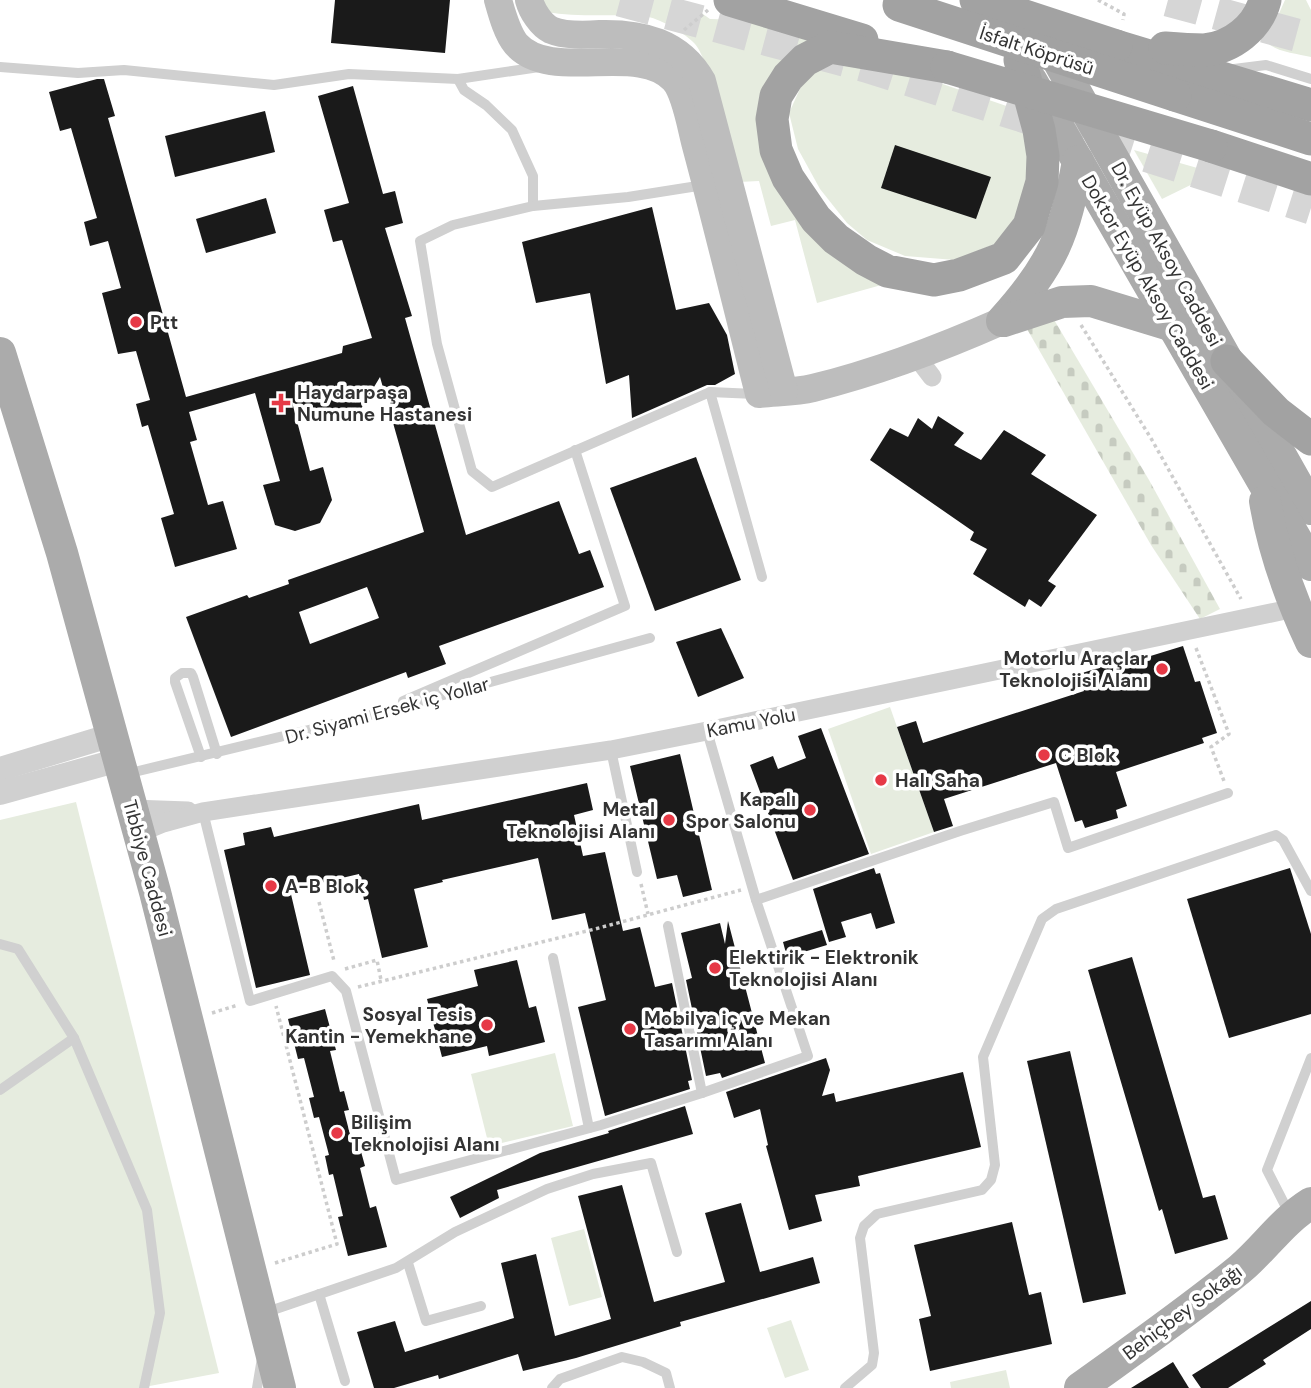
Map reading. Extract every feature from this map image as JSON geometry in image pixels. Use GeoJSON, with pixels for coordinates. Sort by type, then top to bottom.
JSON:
{"type":"FeatureCollection","features":[{"type":"Feature","properties":{"kind":"highway"},"geometry":{"type":"LineString","coordinates":[[730,0],[1311,179]]}},
{"type":"Feature","properties":{"kind":"highway","name":"İsfalt Köprüsü"},"geometry":{"type":"LineString","coordinates":[[976,0],[1116,46]]}},
{"type":"Feature","properties":{"kind":"highway"},"geometry":{"type":"LineString","coordinates":[[1116,46],[1206,50],[1216,47],[1235,41],[1249,29],[1265,0]]}},
{"type":"Feature","properties":{"kind":"highway","name":"İsfalt Köprüsü"},"geometry":{"type":"LineString","coordinates":[[890,3],[1311,139]]}},
{"type":"Feature","properties":{"kind":"highway"},"geometry":{"type":"LineString","coordinates":[[1116,46],[1311,105]]}},
{"type":"Feature","properties":{"kind":"highway"},"geometry":{"type":"LineString","coordinates":[[947,67],[880,53],[830,47],[805,60],[788,77],[775,96],[772,119],[776,150],[788,178],[816,219],[836,239],[887,271],[933,280],[959,275],[1004,258],[1029,226],[1042,182],[1042,156],[1040,130],[1020,60]]}},
{"type":"Feature","properties":{"kind":"highway"},"geometry":{"type":"LineString","coordinates":[[1211,146],[1311,172]]}},
{"type":"Feature","properties":{"kind":"highway"},"geometry":{"type":"LineString","coordinates":[[1227,361],[1276,412],[1311,439]]}},
{"type":"Feature","properties":{"kind":"main road"},"geometry":{"type":"LineString","coordinates":[[498,0],[502,16],[516,44],[545,60],[571,63],[626,62],[660,71],[674,80],[717,183]]}},
{"type":"Feature","properties":{"kind":"main road"},"geometry":{"type":"LineString","coordinates":[[529,0],[537,16],[552,30],[585,35],[613,34],[647,38],[676,51],[688,60],[702,81],[717,183],[772,393],[924,367],[948,345],[1002,321],[1062,302],[1091,301],[1173,326]]}},
{"type":"Feature","properties":{"kind":"main road","name":"Doktor Eyüp Aksoy Caddesi"},"geometry":{"type":"LineString","coordinates":[[985,0],[1311,565]]}},
{"type":"Feature","properties":{"kind":"main road","name":"Dr. Eyüp Aksoy Caddesi"},"geometry":{"type":"LineString","coordinates":[[1023,0],[1311,509]]}},
{"type":"Feature","properties":{"kind":"main road"},"geometry":{"type":"LineString","coordinates":[[1002,321],[1028,293],[1051,259],[1070,205],[1078,160]]}},
{"type":"Feature","properties":{"kind":"main road","name":"Tıbbiye Caddesi"},"geometry":{"type":"LineString","coordinates":[[0,353],[62,553],[135,821],[252,1270],[280,1388]]}},
{"type":"Feature","properties":{"kind":"main road"},"geometry":{"type":"LineString","coordinates":[[1261,479],[1271,540],[1295,608],[1311,642]]}},
{"type":"Feature","properties":{"kind":"main road","name":"Behiçbey Sokağı"},"geometry":{"type":"LineString","coordinates":[[1080,1388],[1200,1302],[1246,1264],[1301,1209]]}},
{"type":"Feature","properties":{"kind":"street","name":"Kamu Yolu"},"geometry":{"type":"LineString","coordinates":[[135,821],[611,750],[906,691],[1295,608]]}},
{"type":"Feature","properties":{"kind":"street"},"geometry":{"type":"LineString","coordinates":[[0,769],[117,757]]}},
{"type":"Feature","properties":{"kind":"street"},"geometry":{"type":"LineString","coordinates":[[0,793],[117,757]]}},
{"type":"Feature","properties":{"kind":"lane"},"geometry":{"type":"LineString","coordinates":[[0,67],[78,73],[124,70],[274,85],[349,74],[458,79],[571,63]]}},
{"type":"Feature","properties":{"kind":"lane"},"geometry":{"type":"LineString","coordinates":[[1209,74],[1266,65],[1311,79]]}},
{"type":"Feature","properties":{"kind":"lane"},"geometry":{"type":"LineString","coordinates":[[458,79],[464,90],[512,130],[533,176],[533,206]]}},
{"type":"Feature","properties":{"kind":"lane"},"geometry":{"type":"LineString","coordinates":[[717,183],[628,197],[533,206],[453,225],[420,241],[435,331],[472,471],[492,487],[710,392],[772,393]]}},
{"type":"Feature","properties":{"kind":"lane"},"geometry":{"type":"LineString","coordinates":[[710,392],[762,577]]}},
{"type":"Feature","properties":{"kind":"lane"},"geometry":{"type":"LineString","coordinates":[[367,716],[625,606],[575,450]]}},
{"type":"Feature","properties":{"kind":"lane","name":"Dr. Siyami Ersek iç Yollar"},"geometry":{"type":"LineString","coordinates":[[117,757],[201,757],[217,754],[367,716],[650,638]]}},
{"type":"Feature","properties":{"kind":"lane"},"geometry":{"type":"LineString","coordinates":[[201,757],[175,682],[175,678],[182,673],[191,673],[193,677],[217,754]]}},
{"type":"Feature","properties":{"kind":"lane"},"geometry":{"type":"LineString","coordinates":[[203,812],[250,1001],[332,976],[346,991],[396,1180],[589,1128],[808,1056],[756,900],[707,731]]}},
{"type":"Feature","properties":{"kind":"lane"},"geometry":{"type":"LineString","coordinates":[[611,750],[638,872]]}},
{"type":"Feature","properties":{"kind":"lane"},"geometry":{"type":"LineString","coordinates":[[756,900],[1054,802],[1068,848],[1228,793]]}},
{"type":"Feature","properties":{"kind":"lane"},"geometry":{"type":"LineString","coordinates":[[845,1388],[872,1365],[874,1353],[860,1238],[864,1226],[877,1214],[982,1190],[991,1180],[995,1165],[983,1057],[1042,919],[1056,909],[1266,836],[1276,835],[1283,840],[1311,891]]}},
{"type":"Feature","properties":{"kind":"lane"},"geometry":{"type":"LineString","coordinates":[[668,926],[702,1093]]}},
{"type":"Feature","properties":{"kind":"lane"},"geometry":{"type":"LineString","coordinates":[[0,944],[18,949],[74,1038],[147,1210],[160,1313],[144,1388]]}},
{"type":"Feature","properties":{"kind":"lane"},"geometry":{"type":"LineString","coordinates":[[553,958],[589,1128]]}},
{"type":"Feature","properties":{"kind":"lane"},"geometry":{"type":"LineString","coordinates":[[0,1090],[74,1038]]}},
{"type":"Feature","properties":{"kind":"lane"},"geometry":{"type":"LineString","coordinates":[[1301,1209],[1267,1170],[1311,1058]]}},
{"type":"Feature","properties":{"kind":"lane"},"geometry":{"type":"LineString","coordinates":[[257,1388],[265,1322],[319,1294],[408,1263],[455,1232],[547,1189],[593,1174],[651,1163],[677,1252]]}},
{"type":"Feature","properties":{"kind":"lane"},"geometry":{"type":"LineString","coordinates":[[408,1263],[426,1321],[481,1306]]}},
{"type":"Feature","properties":{"kind":"lane"},"geometry":{"type":"LineString","coordinates":[[319,1294],[345,1381]]}},
{"type":"Feature","properties":{"kind":"lane"},"geometry":{"type":"LineString","coordinates":[[552,1388],[560,1379],[622,1357],[643,1362],[666,1373],[670,1388]]}},
{"type":"Feature","properties":{"kind":"path"},"geometry":{"type":"LineString","coordinates":[[1080,323],[1145,428],[1251,617]]}},
{"type":"Feature","properties":{"kind":"path"},"geometry":{"type":"LineString","coordinates":[[1189,630],[1229,734],[1211,747],[1228,793]]}},
{"type":"Feature","properties":{"kind":"path"},"geometry":{"type":"LineString","coordinates":[[346,991],[752,887]]}},
{"type":"Feature","properties":{"kind":"path"},"geometry":{"type":"LineString","coordinates":[[644,895],[648,915]]}},
{"type":"Feature","properties":{"kind":"path"},"geometry":{"type":"LineString","coordinates":[[320,902],[333,957]]}},
{"type":"Feature","properties":{"kind":"path"},"geometry":{"type":"LineString","coordinates":[[377,960],[381,980]]}},
{"type":"Feature","properties":{"kind":"path"},"geometry":{"type":"LineString","coordinates":[[252,1270],[337,1244],[273,994]]}},
{"type":"Feature","properties":{"kind":"green space"},"geometry":{"type":"Polygon","coordinates":[[[537,0],[683,0],[710,19],[774,21],[827,31],[761,122],[885,284],[817,303],[795,220],[771,226],[759,181],[739,182],[708,70],[691,40],[673,27],[653,18],[546,12],[537,0]]]}},
{"type":"Feature","properties":{"kind":"green space"},"geometry":{"type":"Polygon","coordinates":[[[1285,0],[1306,0],[1311,10],[1311,57],[1273,47],[1264,39],[1285,0]]]}},
{"type":"Feature","properties":{"kind":"green space"},"geometry":{"type":"Polygon","coordinates":[[[824,63],[902,70],[1018,110],[1032,145],[1024,204],[997,243],[955,260],[905,256],[867,240],[847,223],[820,189],[798,149],[789,113],[803,82],[824,63]]]}},
{"type":"Feature","properties":{"kind":"green space"},"geometry":{"type":"Polygon","coordinates":[[[1134,150],[1215,173],[1162,199],[1134,150]]]}},
{"type":"Feature","properties":{"kind":"green space"},"geometry":{"type":"Polygon","coordinates":[[[1053,318],[1149,480],[1220,609],[1200,619],[1151,545],[1027,329],[1053,318]]]}},
{"type":"Feature","properties":{"kind":"green space","name":"Halı Saha"},"geometry":{"type":"Polygon","coordinates":[[[890,707],[934,832],[871,854],[828,729],[890,707]]]}},
{"type":"Feature","properties":{"kind":"green space"},"geometry":{"type":"Polygon","coordinates":[[[76,802],[219,1373],[139,1388],[0,1388],[0,820],[76,802]]]}},
{"type":"Feature","properties":{"kind":"green space"},"geometry":{"type":"Polygon","coordinates":[[[555,1053],[573,1126],[489,1146],[471,1074],[555,1053]]]}},
{"type":"Feature","properties":{"kind":"green space"},"geometry":{"type":"Polygon","coordinates":[[[584,1229],[602,1297],[569,1306],[551,1238],[584,1229]]]}},
{"type":"Feature","properties":{"kind":"green space"},"geometry":{"type":"Polygon","coordinates":[[[791,1320],[809,1370],[785,1378],[767,1328],[791,1320]]]}},
{"type":"Feature","properties":{"kind":"green space"},"geometry":{"type":"Polygon","coordinates":[[[1006,1370],[1010,1388],[951,1388],[950,1382],[1006,1370]]]}},
{"type":"Feature","properties":{"kind":"building"},"geometry":{"type":"Polygon","coordinates":[[[335,0],[450,0],[445,53],[331,43],[335,0]]]}},
{"type":"Feature","properties":{"kind":"building"},"geometry":{"type":"Polygon","coordinates":[[[104,79],[115,116],[108,118],[186,397],[342,353],[343,346],[372,338],[342,240],[333,242],[324,210],[349,203],[318,96],[353,86],[383,194],[395,191],[403,223],[385,228],[412,316],[405,318],[466,535],[559,501],[579,554],[590,550],[604,587],[439,646],[446,664],[408,678],[406,672],[231,737],[186,617],[247,595],[249,598],[289,584],[288,580],[424,532],[380,377],[356,417],[335,424],[292,402],[310,471],[323,467],[332,500],[320,523],[295,531],[275,525],[263,485],[280,481],[255,393],[189,412],[197,440],[190,442],[208,505],[223,501],[237,549],[175,567],[161,518],[174,514],[148,425],[142,427],[136,404],[150,400],[136,351],[118,354],[102,293],[121,288],[108,241],[90,246],[84,222],[97,218],[71,128],[60,131],[49,92],[104,79]],[[367,587],[299,612],[310,644],[379,618],[367,587]]]}},
{"type":"Feature","properties":{"kind":"building"},"geometry":{"type":"Polygon","coordinates":[[[265,111],[275,152],[175,177],[165,136],[265,111]]]}},
{"type":"Feature","properties":{"kind":"building"},"geometry":{"type":"Polygon","coordinates":[[[895,145],[991,177],[976,219],[881,188],[895,145]]]}},
{"type":"Feature","properties":{"kind":"building"},"geometry":{"type":"Polygon","coordinates":[[[266,198],[276,233],[206,253],[196,219],[266,198]]]}},
{"type":"Feature","properties":{"kind":"building"},"geometry":{"type":"Polygon","coordinates":[[[652,207],[676,310],[709,303],[727,335],[735,374],[715,385],[707,385],[632,418],[629,375],[606,384],[590,293],[536,303],[522,242],[652,207]]]}},
{"type":"Feature","properties":{"kind":"building"},"geometry":{"type":"Polygon","coordinates":[[[938,416],[964,433],[954,445],[981,460],[1004,430],[1046,455],[1031,474],[1097,515],[1048,581],[1056,586],[1041,607],[1029,599],[1025,607],[973,574],[987,549],[970,540],[974,532],[870,460],[890,428],[908,437],[918,418],[932,429],[938,416]]]}},
{"type":"Feature","properties":{"kind":"building"},"geometry":{"type":"Polygon","coordinates":[[[696,457],[741,580],[655,611],[610,488],[696,457]]]}},
{"type":"Feature","properties":{"kind":"building"},"geometry":{"type":"Polygon","coordinates":[[[721,628],[744,678],[698,697],[676,642],[721,628]]]}},
{"type":"Feature","properties":{"kind":"building","name":"C Blok"},"geometry":{"type":"Polygon","coordinates":[[[1183,646],[1195,682],[1200,681],[1217,733],[1202,738],[1204,743],[1116,772],[1127,806],[1116,810],[1118,818],[1085,828],[1082,820],[1075,822],[1056,763],[944,799],[953,826],[934,832],[897,727],[916,721],[923,743],[1084,691],[1079,674],[1130,658],[1131,662],[1183,646]]]}},
{"type":"Feature","properties":{"kind":"building","name":"Kapalı Spor Salonu"},"geometry":{"type":"Polygon","coordinates":[[[821,728],[869,854],[793,880],[750,765],[773,756],[778,769],[806,758],[798,736],[821,728]]]}},
{"type":"Feature","properties":{"kind":"building","name":"Metal Teknolojisi Alanı"},"geometry":{"type":"Polygon","coordinates":[[[680,754],[712,890],[683,897],[677,875],[657,879],[630,766],[680,754]]]}},
{"type":"Feature","properties":{"kind":"building","name":"A-B Blok"},"geometry":{"type":"Polygon","coordinates":[[[587,783],[593,810],[574,815],[583,856],[605,852],[623,931],[640,927],[655,987],[672,983],[692,1080],[688,1081],[690,1089],[605,1116],[578,1007],[606,1000],[585,913],[552,920],[538,858],[414,889],[428,947],[382,958],[359,874],[290,890],[310,975],[256,988],[224,850],[245,845],[243,833],[271,827],[274,837],[419,804],[422,820],[587,783]]]}},
{"type":"Feature","properties":{"kind":"building"},"geometry":{"type":"Polygon","coordinates":[[[874,868],[876,874],[880,873],[895,923],[876,929],[871,913],[841,922],[846,937],[829,942],[813,889],[874,868]]]}},
{"type":"Feature","properties":{"kind":"building"},"geometry":{"type":"Polygon","coordinates":[[[1290,868],[1311,934],[1311,1014],[1229,1038],[1187,899],[1290,868]]]}},
{"type":"Feature","properties":{"kind":"building","name":"Elektirik - Elektronik Teknolojisi Alanı"},"geometry":{"type":"Polygon","coordinates":[[[728,921],[765,1063],[722,1078],[720,1073],[706,1076],[686,980],[692,978],[681,933],[720,923],[725,944],[728,921]]]}},
{"type":"Feature","properties":{"kind":"building"},"geometry":{"type":"Polygon","coordinates":[[[822,930],[827,945],[787,957],[783,942],[822,930]]]}},
{"type":"Feature","properties":{"kind":"building"},"geometry":{"type":"Polygon","coordinates":[[[1132,957],[1203,1198],[1215,1195],[1228,1239],[1175,1254],[1162,1209],[1159,1211],[1088,970],[1132,957]]]}},
{"type":"Feature","properties":{"kind":"building","name":"Sosyal Tesis Kantin - Yemekhane"},"geometry":{"type":"Polygon","coordinates":[[[517,960],[529,1008],[536,1006],[545,1042],[489,1056],[487,1046],[442,1057],[427,999],[478,986],[474,970],[517,960]]]}},
{"type":"Feature","properties":{"kind":"building","name":"Bilişim Teknolojisi Alanı"},"geometry":{"type":"Polygon","coordinates":[[[325,1009],[336,1050],[330,1051],[340,1092],[344,1091],[349,1110],[344,1111],[354,1150],[360,1148],[365,1166],[360,1168],[370,1208],[376,1206],[387,1247],[348,1256],[338,1217],[343,1216],[333,1174],[329,1175],[325,1156],[329,1155],[319,1117],[314,1118],[309,1098],[314,1097],[304,1058],[298,1059],[288,1019],[325,1009]]]}},
{"type":"Feature","properties":{"kind":"building"},"geometry":{"type":"Polygon","coordinates":[[[1070,1051],[1126,1294],[1083,1303],[1027,1061],[1070,1051]]]}},
{"type":"Feature","properties":{"kind":"building"},"geometry":{"type":"Polygon","coordinates":[[[826,1058],[830,1070],[822,1096],[834,1093],[836,1102],[963,1072],[981,1147],[858,1176],[860,1186],[815,1195],[822,1221],[789,1230],[766,1146],[768,1145],[760,1109],[734,1118],[726,1092],[826,1058]]]}},
{"type":"Feature","properties":{"kind":"building"},"geometry":{"type":"Polygon","coordinates":[[[685,1106],[693,1134],[497,1190],[499,1198],[460,1218],[450,1197],[540,1153],[609,1133],[608,1131],[685,1106]]]}},
{"type":"Feature","properties":{"kind":"building"},"geometry":{"type":"Polygon","coordinates":[[[622,1185],[654,1302],[725,1282],[705,1213],[741,1203],[760,1272],[813,1257],[820,1283],[680,1322],[681,1326],[576,1358],[523,1371],[518,1354],[439,1379],[438,1375],[394,1388],[374,1388],[357,1332],[395,1321],[405,1352],[514,1318],[501,1263],[536,1254],[555,1336],[611,1319],[578,1196],[622,1185]]]}},
{"type":"Feature","properties":{"kind":"building"},"geometry":{"type":"Polygon","coordinates":[[[1012,1222],[1029,1295],[1041,1292],[1052,1344],[930,1371],[919,1319],[931,1316],[914,1245],[1012,1222]]]}},
{"type":"Feature","properties":{"kind":"building"},"geometry":{"type":"Polygon","coordinates":[[[1311,1301],[1311,1329],[1263,1360],[1266,1364],[1228,1388],[1201,1388],[1192,1375],[1311,1301]]]}},
{"type":"Feature","properties":{"kind":"building"},"geometry":{"type":"Polygon","coordinates":[[[1173,1362],[1189,1388],[1131,1388],[1173,1362]]]}},
{"type":"Feature","properties":{"kind":"tunnel"},"geometry":{"type":"LineString","coordinates":[[620,0],[866,66],[1311,208]]}},
{"type":"Feature","properties":{"kind":"tunnel"},"geometry":{"type":"LineString","coordinates":[[1168,0],[1311,39]]}},
{"type":"Feature","properties":{"kind":"place","name":"Ptt"},"geometry":{"type":"Point","coordinates":[136,322]}},
{"type":"Feature","properties":{"kind":"place","name":"Haydarpaşa Numune Hastanesi"},"geometry":{"type":"Point","coordinates":[281,403]}},
{"type":"Feature","properties":{"kind":"place","name":"Motorlu Araçlar Teknolojisi Alanı"},"geometry":{"type":"Point","coordinates":[1162,669]}},
{"type":"Feature","properties":{"kind":"place","name":"C Blok"},"geometry":{"type":"Point","coordinates":[1044,755]}},
{"type":"Feature","properties":{"kind":"place","name":"Halı Saha"},"geometry":{"type":"Point","coordinates":[881,780]}},
{"type":"Feature","properties":{"kind":"place","name":"Kapalı Spor Salonu"},"geometry":{"type":"Point","coordinates":[810,810]}},
{"type":"Feature","properties":{"kind":"place","name":"Metal Teknolojisi Alanı"},"geometry":{"type":"Point","coordinates":[669,820]}},
{"type":"Feature","properties":{"kind":"place","name":"A-B Blok"},"geometry":{"type":"Point","coordinates":[271,886]}},
{"type":"Feature","properties":{"kind":"place","name":"Elektirik - Elektronik Teknolojisi Alanı"},"geometry":{"type":"Point","coordinates":[715,968]}},
{"type":"Feature","properties":{"kind":"place","name":"Sosyal Tesis Kantin - Yemekhane"},"geometry":{"type":"Point","coordinates":[487,1025]}},
{"type":"Feature","properties":{"kind":"place","name":"Mobilya iç ve Mekan Tasarımı Alanı"},"geometry":{"type":"Point","coordinates":[630,1029]}},
{"type":"Feature","properties":{"kind":"place","name":"Bilişim Teknolojisi Alanı"},"geometry":{"type":"Point","coordinates":[337,1133]}}]}
